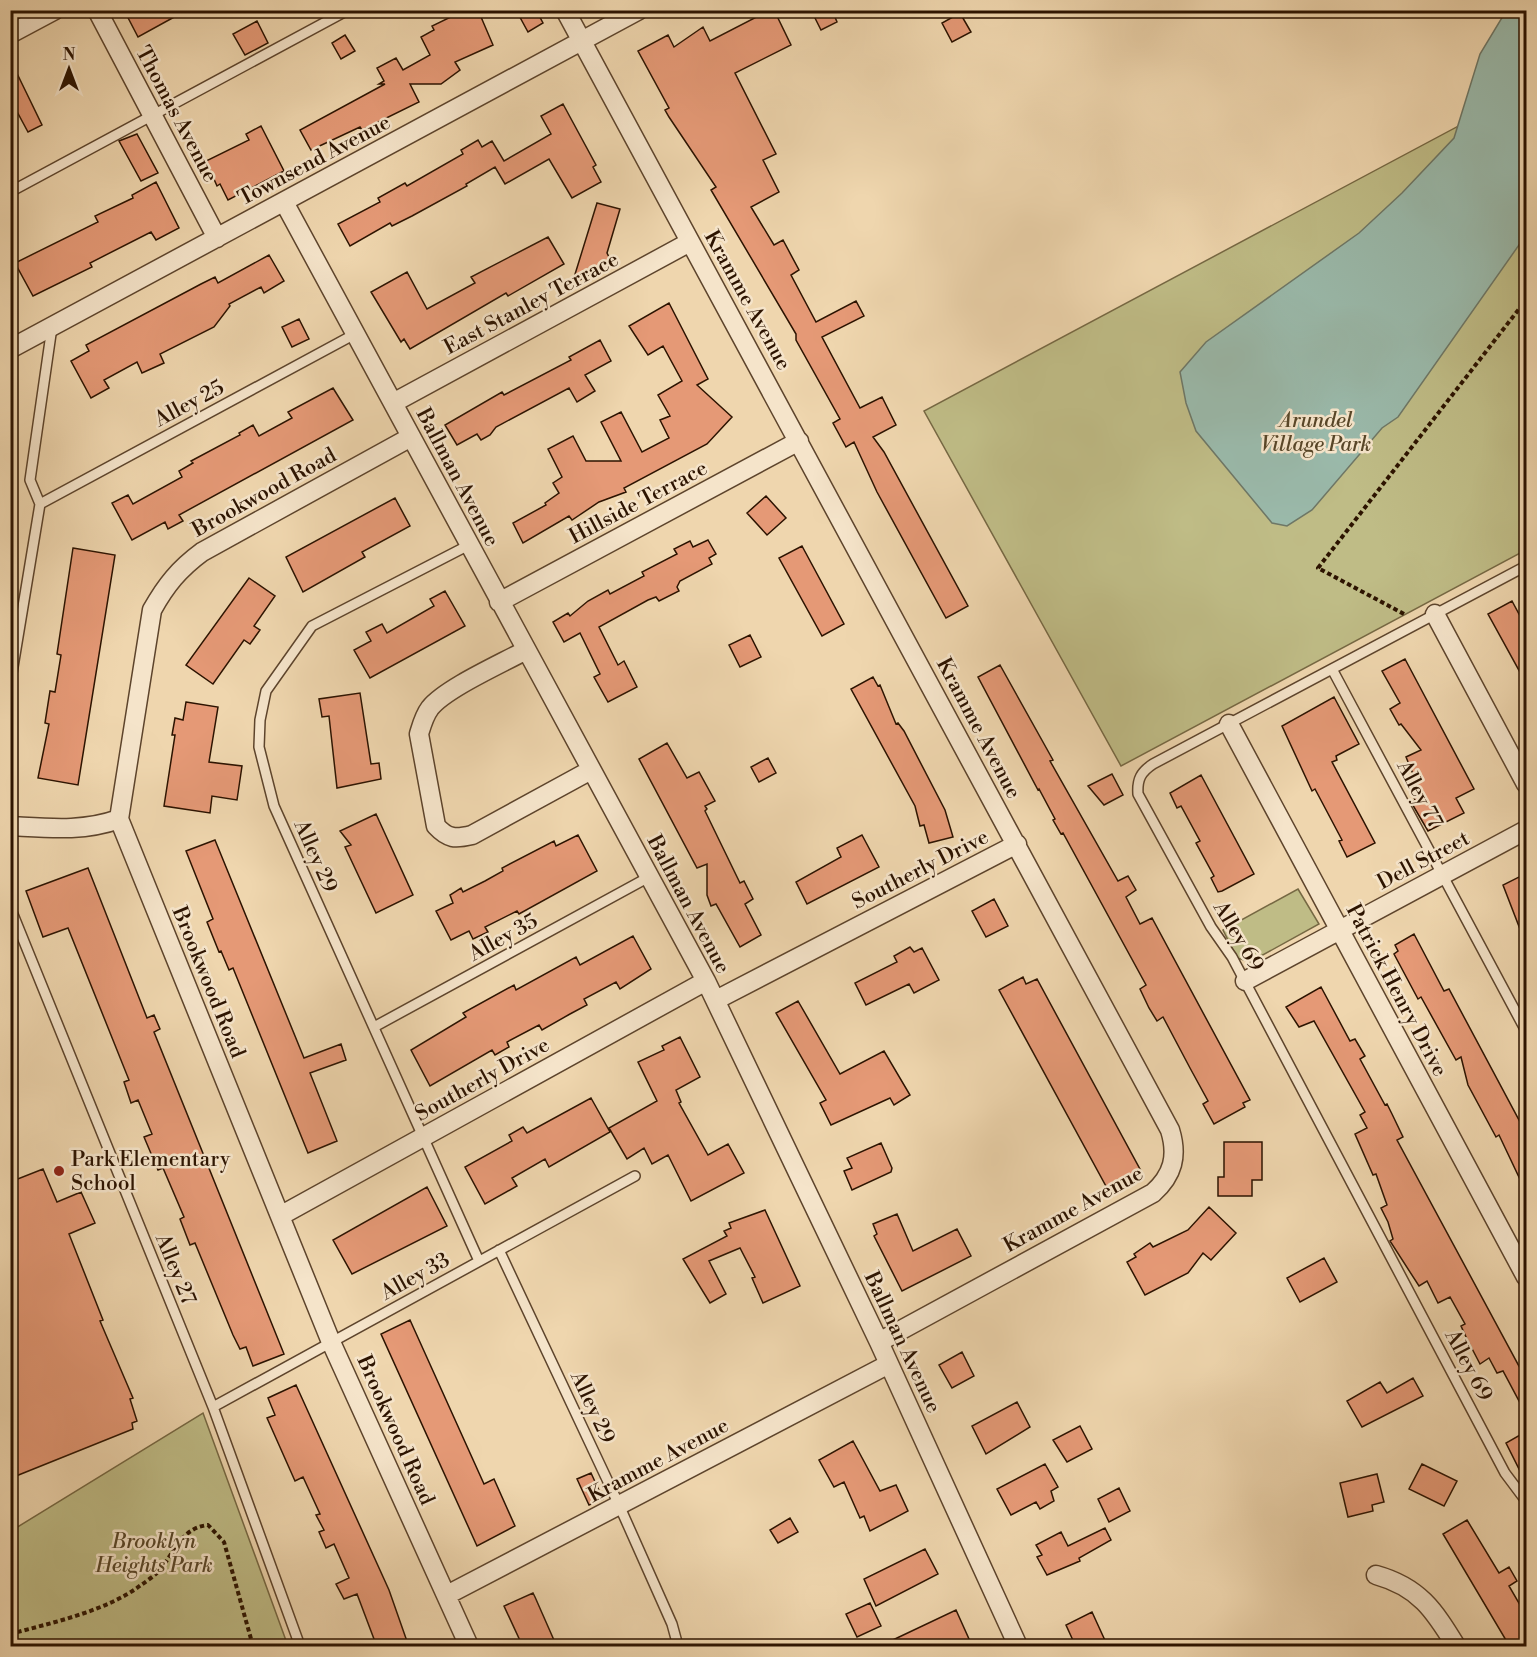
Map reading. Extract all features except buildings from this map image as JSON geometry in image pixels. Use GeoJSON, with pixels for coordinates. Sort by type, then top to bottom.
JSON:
{"type":"FeatureCollection","features":[{"type":"Feature","properties":{"kind":"street"},"geometry":{"type":"LineString","coordinates":[[10,34],[55,10]]}},
{"type":"Feature","properties":{"kind":"street","name":"Thomas Avenue"},"geometry":{"type":"LineString","coordinates":[[97,10],[217,238]]}},
{"type":"Feature","properties":{"kind":"street","name":"Kramme Avenue"},"geometry":{"type":"LineString","coordinates":[[565,10],[1017,844],[1170,1130],[1175,1145],[1172,1172],[1153,1193],[879,1341]]}},
{"type":"Feature","properties":{"kind":"street","name":"Townsend Avenue"},"geometry":{"type":"LineString","coordinates":[[10,349],[639,10]]}},
{"type":"Feature","properties":{"kind":"street","name":"Ballman Avenue"},"geometry":{"type":"LineString","coordinates":[[284,202],[716,1000],[879,1341],[1018,1647]]}},
{"type":"Feature","properties":{"kind":"street","name":"East Stanley Terrace"},"geometry":{"type":"LineString","coordinates":[[393,403],[690,242]]}},
{"type":"Feature","properties":{"kind":"street","name":"Brookwood Road"},"geometry":{"type":"LineString","coordinates":[[411,436],[202,552],[179,569],[165,587],[152,610],[119,819],[331,1342],[469,1647]]}},
{"type":"Feature","properties":{"kind":"street","name":"Hillside Terrace"},"geometry":{"type":"LineString","coordinates":[[499,602],[799,441]]}},
{"type":"Feature","properties":{"kind":"street"},"geometry":{"type":"LineString","coordinates":[[1427,618],[1527,784]]}},
{"type":"Feature","properties":{"kind":"street"},"geometry":{"type":"LineString","coordinates":[[526,650],[444,696],[431,706],[423,719],[419,734],[436,826],[446,837],[457,838],[472,835],[591,770]]}},
{"type":"Feature","properties":{"kind":"street","name":"Patrick Henry Drive"},"geometry":{"type":"LineString","coordinates":[[1229,724],[1527,1277]]}},
{"type":"Feature","properties":{"kind":"street"},"geometry":{"type":"LineString","coordinates":[[10,826],[60,829],[95,828],[119,819]]}},
{"type":"Feature","properties":{"kind":"street","name":"Dell Street"},"geometry":{"type":"LineString","coordinates":[[1245,981],[1527,830]]}},
{"type":"Feature","properties":{"kind":"street","name":"Southerly Drive"},"geometry":{"type":"LineString","coordinates":[[716,1000],[1017,844]]}},
{"type":"Feature","properties":{"kind":"street","name":"Southerly Drive"},"geometry":{"type":"LineString","coordinates":[[280,1216],[706,981]]}},
{"type":"Feature","properties":{"kind":"street","name":"Kramme Avenue"},"geometry":{"type":"LineString","coordinates":[[447,1595],[889,1364]]}},
{"type":"Feature","properties":{"kind":"street"},"geometry":{"type":"LineString","coordinates":[[1376,1575],[1399,1582],[1419,1595],[1440,1621],[1456,1647]]}},
{"type":"Feature","properties":{"kind":"lane"},"geometry":{"type":"LineString","coordinates":[[10,192],[348,10]]}},
{"type":"Feature","properties":{"kind":"lane"},"geometry":{"type":"LineString","coordinates":[[10,685],[40,504],[30,480],[52,327]]}},
{"type":"Feature","properties":{"kind":"lane","name":"Alley 25"},"geometry":{"type":"LineString","coordinates":[[40,504],[355,334]]}},
{"type":"Feature","properties":{"kind":"lane","name":"Alley 29"},"geometry":{"type":"LineString","coordinates":[[469,545],[312,626],[266,692],[260,720],[260,747],[274,806],[479,1261]]}},
{"type":"Feature","properties":{"kind":"lane","name":"Alley 69"},"geometry":{"type":"LineString","coordinates":[[1527,566],[1153,764],[1142,771],[1137,783],[1138,794],[1211,927],[1245,981],[1505,1473],[1527,1501]]}},
{"type":"Feature","properties":{"kind":"lane","name":"Alley 77"},"geometry":{"type":"LineString","coordinates":[[1332,669],[1527,1031]]}},
{"type":"Feature","properties":{"kind":"lane","name":"Alley 35"},"geometry":{"type":"LineString","coordinates":[[374,1028],[649,877]]}},
{"type":"Feature","properties":{"kind":"lane","name":"Alley 27"},"geometry":{"type":"LineString","coordinates":[[10,907],[213,1407],[300,1647]]}},
{"type":"Feature","properties":{"kind":"lane","name":"Alley 33"},"geometry":{"type":"LineString","coordinates":[[213,1407],[635,1176]]}},
{"type":"Feature","properties":{"kind":"lane","name":"Alley 29"},"geometry":{"type":"LineString","coordinates":[[499,1250],[620,1505],[672,1624],[678,1647]]}},
{"type":"Feature","properties":{"kind":"path"},"geometry":{"type":"LineString","coordinates":[[1427,618],[1318,568],[1527,300]]}},
{"type":"Feature","properties":{"kind":"path"},"geometry":{"type":"LineString","coordinates":[[10,1634],[62,1620],[132,1592],[160,1570],[180,1539],[199,1526],[208,1525],[224,1542],[253,1647]]}},
{"type":"Feature","properties":{"kind":"green space","name":"Arundel Village Park"},"geometry":{"type":"Polygon","coordinates":[[[1526,90],[1526,550],[1121,766],[924,411],[1526,90]]]}},
{"type":"Feature","properties":{"kind":"green space"},"geometry":{"type":"Polygon","coordinates":[[[1298,889],[1319,924],[1250,962],[1237,958],[1223,930],[1298,889]]]}},
{"type":"Feature","properties":{"kind":"green space","name":"Brooklyn Heights Park"},"geometry":{"type":"Polygon","coordinates":[[[203,1413],[288,1646],[11,1646],[11,1531],[203,1413]]]}},
{"type":"Feature","properties":{"kind":"shaded area"},"geometry":{"type":"Polygon","coordinates":[[[1506,11],[1526,11],[1526,235],[1398,417],[1382,428],[1312,510],[1287,526],[1272,523],[1196,431],[1186,403],[1180,372],[1206,342],[1359,233],[1402,193],[1454,138],[1480,54],[1506,11]]]}},
{"type":"Feature","properties":{"kind":"place","name":"Park Elementary School"},"geometry":{"type":"Point","coordinates":[59,1171]}}]}
